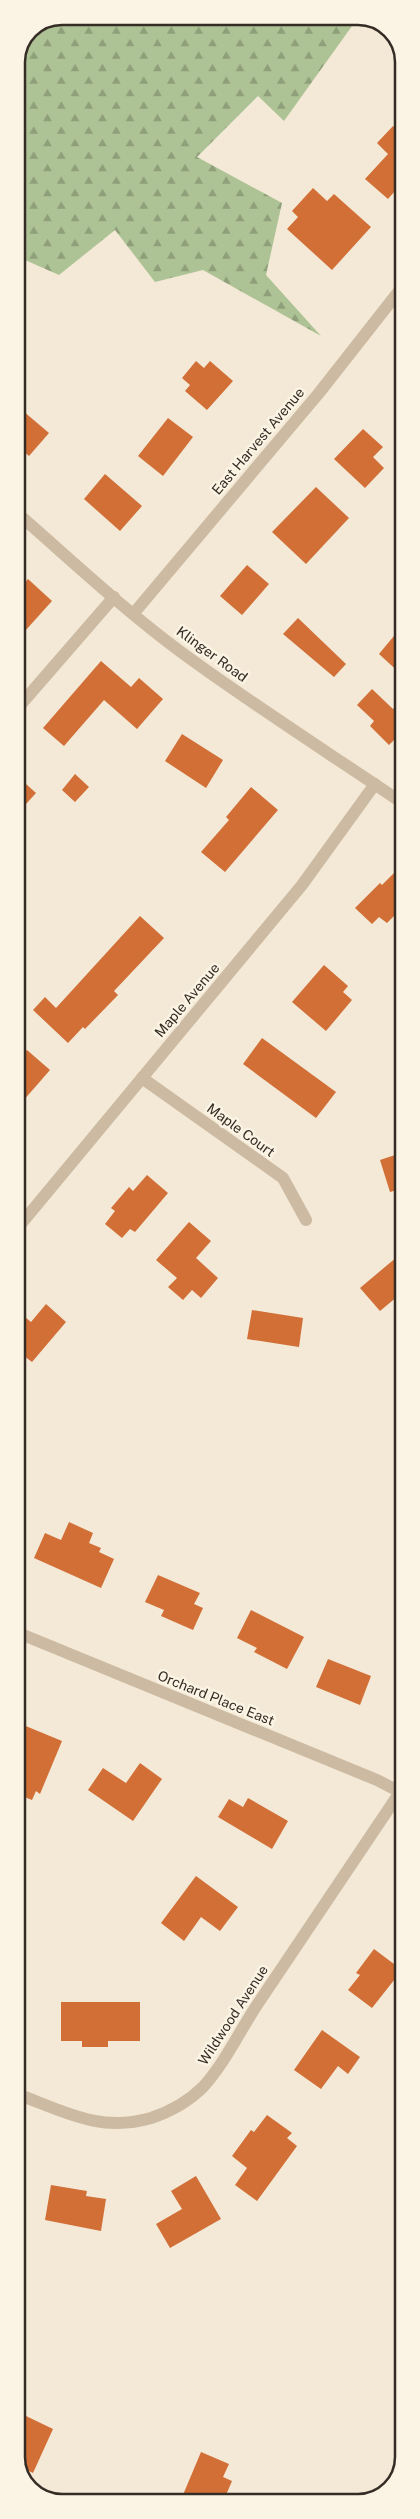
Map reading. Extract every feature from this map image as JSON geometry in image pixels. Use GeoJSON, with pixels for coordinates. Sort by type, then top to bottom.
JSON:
{"type":"FeatureCollection","features":[{"type":"Feature","properties":{"kind":"street","name":"East Harvest Avenue"},"geometry":{"type":"LineString","coordinates":[[134,613],[318,393],[395,296]]}},
{"type":"Feature","properties":{"kind":"street","name":"Klinger Road"},"geometry":{"type":"LineString","coordinates":[[25,520],[180,651],[267,713],[395,798]]}},
{"type":"Feature","properties":{"kind":"street"},"geometry":{"type":"LineString","coordinates":[[25,700],[114,597]]}},
{"type":"Feature","properties":{"kind":"street","name":"Maple Avenue"},"geometry":{"type":"LineString","coordinates":[[25,1219],[302,885],[375,784]]}},
{"type":"Feature","properties":{"kind":"street","name":"Maple Court"},"geometry":{"type":"LineString","coordinates":[[142,1078],[284,1178],[306,1220]]}},
{"type":"Feature","properties":{"kind":"street","name":"Orchard Place East"},"geometry":{"type":"LineString","coordinates":[[25,1636],[377,1780],[395,1789]]}},
{"type":"Feature","properties":{"kind":"street","name":"Wildwood Avenue"},"geometry":{"type":"LineString","coordinates":[[25,2097],[95,2122],[124,2123],[151,2118],[178,2106],[200,2090],[210,2079],[254,2010],[395,1803]]}},
{"type":"Feature","properties":{"kind":"green space"},"geometry":{"type":"Polygon","coordinates":[[[62,25],[351,25],[284,121],[258,96],[197,157],[282,203],[266,275],[321,336],[203,270],[155,282],[115,230],[59,275],[25,260],[25,62],[31,41],[41,31],[62,25]]]}},
{"type":"Feature","properties":{"kind":"building"},"geometry":{"type":"Polygon","coordinates":[[[393,126],[395,128],[395,191],[388,199],[365,179],[388,154],[377,143],[393,126]]]}},
{"type":"Feature","properties":{"kind":"building"},"geometry":{"type":"Polygon","coordinates":[[[313,188],[327,201],[334,194],[371,227],[332,270],[287,229],[298,217],[292,211],[313,188]]]}},
{"type":"Feature","properties":{"kind":"building"},"geometry":{"type":"Polygon","coordinates":[[[196,361],[204,368],[210,361],[233,381],[207,410],[185,391],[190,385],[182,378],[196,361]]]}},
{"type":"Feature","properties":{"kind":"building"},"geometry":{"type":"Polygon","coordinates":[[[25,413],[49,433],[29,456],[25,453],[25,413]]]}},
{"type":"Feature","properties":{"kind":"building"},"geometry":{"type":"Polygon","coordinates":[[[168,418],[193,437],[163,476],[138,456],[168,418]]]}},
{"type":"Feature","properties":{"kind":"building"},"geometry":{"type":"Polygon","coordinates":[[[363,429],[383,447],[373,457],[384,468],[365,488],[334,459],[363,429]]]}},
{"type":"Feature","properties":{"kind":"building"},"geometry":{"type":"Polygon","coordinates":[[[105,474],[142,506],[120,531],[84,499],[105,474]]]}},
{"type":"Feature","properties":{"kind":"building"},"geometry":{"type":"Polygon","coordinates":[[[316,487],[349,518],[306,564],[272,532],[316,487]]]}},
{"type":"Feature","properties":{"kind":"building"},"geometry":{"type":"Polygon","coordinates":[[[247,565],[269,584],[242,615],[220,596],[247,565]]]}},
{"type":"Feature","properties":{"kind":"building"},"geometry":{"type":"Polygon","coordinates":[[[28,579],[52,601],[25,631],[25,582],[28,579]]]}},
{"type":"Feature","properties":{"kind":"building"},"geometry":{"type":"Polygon","coordinates":[[[298,618],[346,664],[334,677],[283,634],[298,618]]]}},
{"type":"Feature","properties":{"kind":"building"},"geometry":{"type":"Polygon","coordinates":[[[395,635],[395,669],[379,654],[395,635]]]}},
{"type":"Feature","properties":{"kind":"building"},"geometry":{"type":"Polygon","coordinates":[[[101,661],[131,687],[139,678],[163,699],[137,729],[104,700],[64,746],[43,728],[101,661]]]}},
{"type":"Feature","properties":{"kind":"building"},"geometry":{"type":"Polygon","coordinates":[[[372,689],[393,709],[395,707],[395,741],[389,745],[370,726],[374,721],[357,705],[372,689]]]}},
{"type":"Feature","properties":{"kind":"building"},"geometry":{"type":"Polygon","coordinates":[[[182,734],[223,760],[206,788],[165,761],[182,734]]]}},
{"type":"Feature","properties":{"kind":"building"},"geometry":{"type":"Polygon","coordinates":[[[75,774],[89,787],[75,802],[62,790],[75,774]]]}},
{"type":"Feature","properties":{"kind":"building"},"geometry":{"type":"Polygon","coordinates":[[[25,783],[36,793],[25,805],[25,783]]]}},
{"type":"Feature","properties":{"kind":"building"},"geometry":{"type":"Polygon","coordinates":[[[251,787],[278,810],[225,872],[201,852],[229,820],[226,817],[251,787]]]}},
{"type":"Feature","properties":{"kind":"building"},"geometry":{"type":"Polygon","coordinates":[[[395,872],[395,915],[387,923],[379,917],[372,924],[355,908],[380,883],[382,885],[395,872]]]}},
{"type":"Feature","properties":{"kind":"building"},"geometry":{"type":"Polygon","coordinates":[[[140,916],[164,938],[114,991],[118,995],[85,1029],[83,1027],[68,1043],[33,1010],[45,997],[56,1008],[140,916]]]}},
{"type":"Feature","properties":{"kind":"building"},"geometry":{"type":"Polygon","coordinates":[[[324,965],[348,986],[343,992],[352,1000],[326,1031],[292,1002],[324,965]]]}},
{"type":"Feature","properties":{"kind":"building"},"geometry":{"type":"Polygon","coordinates":[[[262,1038],[336,1092],[316,1118],[243,1064],[262,1038]]]}},
{"type":"Feature","properties":{"kind":"building"},"geometry":{"type":"Polygon","coordinates":[[[27,1050],[50,1070],[25,1099],[25,1052],[27,1050]]]}},
{"type":"Feature","properties":{"kind":"building"},"geometry":{"type":"Polygon","coordinates":[[[395,1155],[395,1191],[390,1192],[380,1160],[395,1155]]]}},
{"type":"Feature","properties":{"kind":"building"},"geometry":{"type":"Polygon","coordinates":[[[147,1175],[168,1193],[135,1232],[130,1229],[122,1238],[105,1224],[115,1211],[111,1208],[129,1187],[133,1191],[147,1175]]]}},
{"type":"Feature","properties":{"kind":"building"},"geometry":{"type":"Polygon","coordinates":[[[189,1222],[211,1241],[196,1258],[218,1278],[201,1298],[192,1290],[183,1300],[168,1287],[177,1278],[156,1260],[189,1222]]]}},
{"type":"Feature","properties":{"kind":"building"},"geometry":{"type":"Polygon","coordinates":[[[395,1259],[395,1298],[380,1311],[360,1288],[395,1259]]]}},
{"type":"Feature","properties":{"kind":"building"},"geometry":{"type":"Polygon","coordinates":[[[46,1304],[66,1322],[32,1362],[25,1357],[25,1317],[31,1322],[46,1304]]]}},
{"type":"Feature","properties":{"kind":"building"},"geometry":{"type":"Polygon","coordinates":[[[252,1310],[303,1318],[299,1347],[247,1339],[252,1310]]]}},
{"type":"Feature","properties":{"kind":"building"},"geometry":{"type":"Polygon","coordinates":[[[69,1522],[93,1533],[89,1543],[101,1548],[99,1552],[114,1559],[101,1588],[34,1558],[45,1533],[61,1540],[69,1522]]]}},
{"type":"Feature","properties":{"kind":"building"},"geometry":{"type":"Polygon","coordinates":[[[158,1575],[200,1593],[194,1604],[203,1608],[193,1630],[161,1616],[164,1610],[145,1602],[158,1575]]]}},
{"type":"Feature","properties":{"kind":"building"},"geometry":{"type":"Polygon","coordinates":[[[251,1610],[304,1637],[287,1669],[254,1652],[257,1648],[237,1638],[251,1610]]]}},
{"type":"Feature","properties":{"kind":"building"},"geometry":{"type":"Polygon","coordinates":[[[328,1659],[371,1676],[360,1705],[316,1687],[328,1659]]]}},
{"type":"Feature","properties":{"kind":"building"},"geometry":{"type":"Polygon","coordinates":[[[25,1726],[62,1741],[40,1794],[36,1791],[32,1800],[25,1797],[25,1726]]]}},
{"type":"Feature","properties":{"kind":"building"},"geometry":{"type":"Polygon","coordinates":[[[140,1763],[162,1779],[133,1821],[88,1790],[103,1768],[126,1783],[140,1763]]]}},
{"type":"Feature","properties":{"kind":"building"},"geometry":{"type":"Polygon","coordinates":[[[248,1798],[288,1821],[272,1849],[218,1817],[229,1799],[243,1807],[248,1798]]]}},
{"type":"Feature","properties":{"kind":"building"},"geometry":{"type":"Polygon","coordinates":[[[196,1876],[238,1907],[220,1931],[201,1917],[184,1941],[161,1923],[196,1876]]]}},
{"type":"Feature","properties":{"kind":"building"},"geometry":{"type":"Polygon","coordinates":[[[374,1949],[395,1965],[395,1979],[372,2008],[348,1990],[360,1975],[356,1973],[374,1949]]]}},
{"type":"Feature","properties":{"kind":"building"},"geometry":{"type":"Polygon","coordinates":[[[61,2002],[140,2002],[140,2041],[108,2041],[108,2047],[82,2047],[82,2041],[61,2041],[61,2002]]]}},
{"type":"Feature","properties":{"kind":"building"},"geometry":{"type":"Polygon","coordinates":[[[322,2030],[360,2057],[348,2074],[338,2066],[321,2089],[294,2070],[322,2030]]]}},
{"type":"Feature","properties":{"kind":"building"},"geometry":{"type":"Polygon","coordinates":[[[267,2115],[292,2133],[287,2138],[297,2146],[257,2201],[235,2185],[247,2168],[232,2156],[251,2130],[254,2132],[267,2115]]]}},
{"type":"Feature","properties":{"kind":"building"},"geometry":{"type":"Polygon","coordinates":[[[196,2176],[221,2219],[170,2248],[156,2224],[182,2209],[171,2191],[196,2176]]]}},
{"type":"Feature","properties":{"kind":"building"},"geometry":{"type":"Polygon","coordinates":[[[51,2185],[87,2191],[86,2196],[106,2199],[101,2231],[45,2220],[51,2185]]]}},
{"type":"Feature","properties":{"kind":"building"},"geometry":{"type":"Polygon","coordinates":[[[26,2416],[53,2429],[33,2473],[28,2471],[25,2462],[26,2416]]]}},
{"type":"Feature","properties":{"kind":"building"},"geometry":{"type":"Polygon","coordinates":[[[201,2452],[229,2464],[223,2477],[232,2481],[226,2494],[183,2494],[201,2452]]]}}]}
